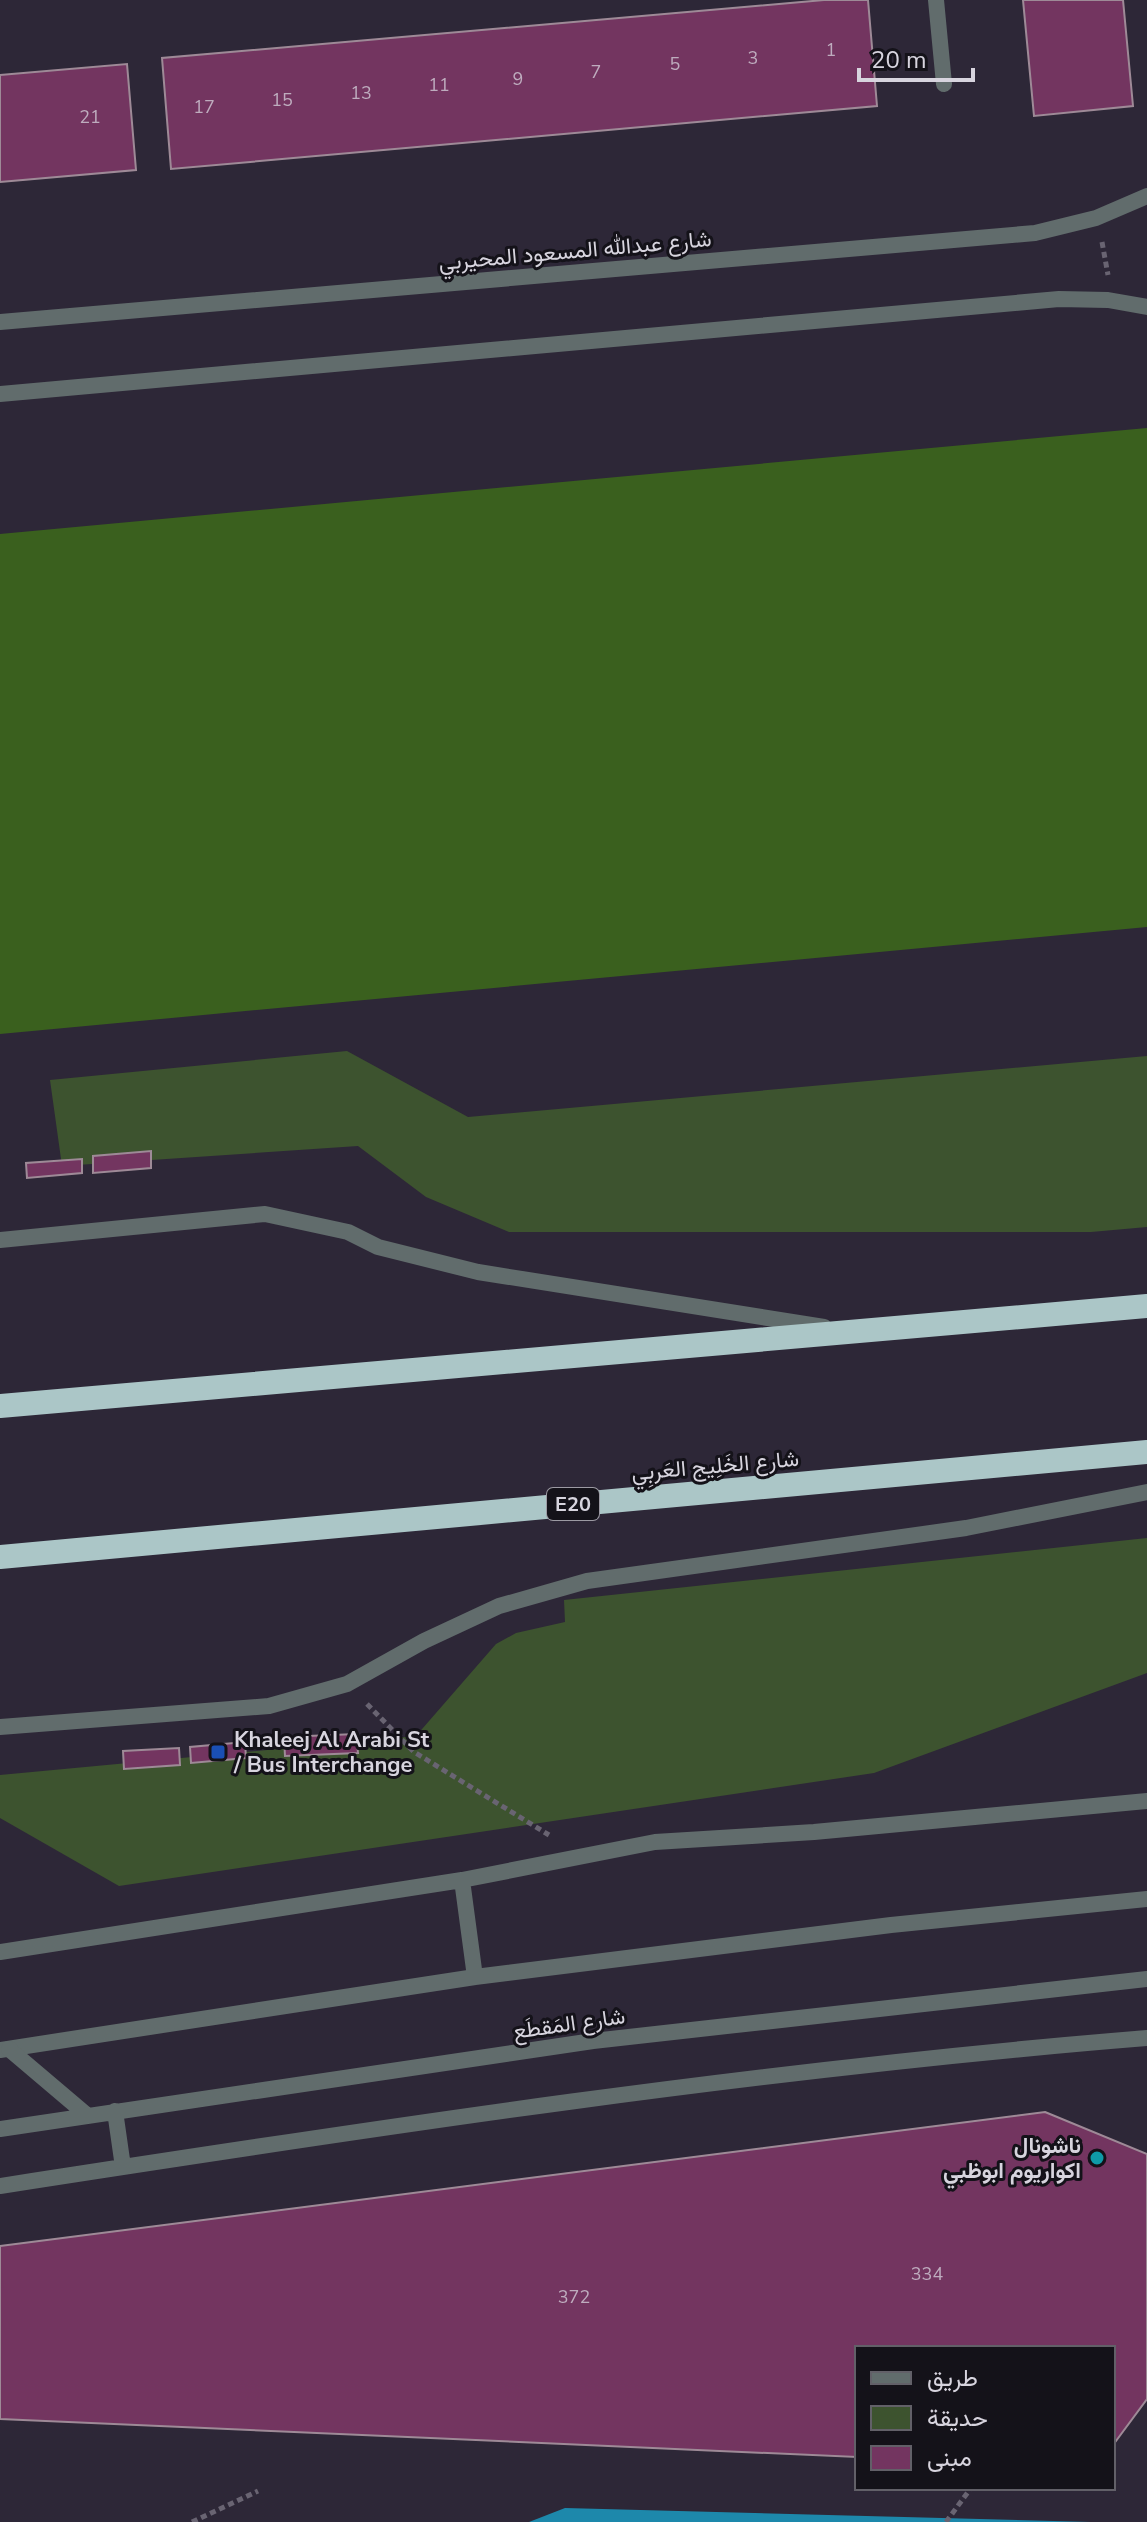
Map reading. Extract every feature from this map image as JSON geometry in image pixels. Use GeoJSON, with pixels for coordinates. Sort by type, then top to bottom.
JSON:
{"type":"FeatureCollection","features":[{"type":"Feature","properties":{"kind":"highway"},"geometry":{"type":"LineString","coordinates":[[0,1406],[1147,1306]]}},
{"type":"Feature","properties":{"kind":"highway","name":"شارع الخَلِيج العَربِي"},"geometry":{"type":"LineString","coordinates":[[0,1557],[1147,1452]]}},
{"type":"Feature","properties":{"kind":"street"},"geometry":{"type":"LineString","coordinates":[[936,0],[944,84]]}},
{"type":"Feature","properties":{"kind":"street","name":"شارع عبدالله المسعود المحيربي"},"geometry":{"type":"LineString","coordinates":[[0,322],[1035,233],[1096,218],[1147,196]]}},
{"type":"Feature","properties":{"kind":"street"},"geometry":{"type":"LineString","coordinates":[[0,394],[1059,299],[1108,300],[1147,307]]}},
{"type":"Feature","properties":{"kind":"street"},"geometry":{"type":"LineString","coordinates":[[0,1240],[265,1214],[348,1232],[378,1247],[478,1272],[850,1332]]}},
{"type":"Feature","properties":{"kind":"street"},"geometry":{"type":"LineString","coordinates":[[0,1727],[269,1706],[347,1684],[424,1641],[499,1606],[587,1581],[966,1528],[1147,1492]]}},
{"type":"Feature","properties":{"kind":"street"},"geometry":{"type":"LineString","coordinates":[[0,1952],[462,1880],[667,1841],[814,1832],[1147,1801]]}},
{"type":"Feature","properties":{"kind":"street"},"geometry":{"type":"LineString","coordinates":[[462,1880],[475,1977]]}},
{"type":"Feature","properties":{"kind":"street"},"geometry":{"type":"LineString","coordinates":[[4,2050],[475,1977],[891,1925],[1147,1899]]}},
{"type":"Feature","properties":{"kind":"street","name":"شارع المَقطَع"},"geometry":{"type":"LineString","coordinates":[[0,2129],[593,2041],[1147,1979]]}},
{"type":"Feature","properties":{"kind":"street"},"geometry":{"type":"LineString","coordinates":[[0,2186],[718,2085],[1147,2038]]}},
{"type":"Feature","properties":{"kind":"street"},"geometry":{"type":"LineString","coordinates":[[4,2050],[88,2116]]}},
{"type":"Feature","properties":{"kind":"street"},"geometry":{"type":"LineString","coordinates":[[115,2111],[123,2167]]}},
{"type":"Feature","properties":{"kind":"path"},"geometry":{"type":"LineString","coordinates":[[1096,218],[1109,267],[1108,300]]}},
{"type":"Feature","properties":{"kind":"path"},"geometry":{"type":"LineString","coordinates":[[347,1684],[414,1752],[548,1834],[562,1861]]}},
{"type":"Feature","properties":{"kind":"path"},"geometry":{"type":"LineString","coordinates":[[946,2522],[970,2490]]}},
{"type":"Feature","properties":{"kind":"path"},"geometry":{"type":"LineString","coordinates":[[192,2522],[258,2491]]}},
{"type":"Feature","properties":{"kind":"green space"},"geometry":{"type":"Polygon","coordinates":[[[1147,428],[1147,927],[0,1034],[0,534],[1147,428]]]}},
{"type":"Feature","properties":{"kind":"green space"},"geometry":{"type":"Polygon","coordinates":[[[347,1051],[468,1117],[1147,1056],[1147,1227],[1091,1232],[509,1232],[426,1197],[358,1146],[62,1166],[50,1080],[347,1051]]]}},
{"type":"Feature","properties":{"kind":"green space"},"geometry":{"type":"Polygon","coordinates":[[[1147,1538],[1147,1673],[874,1773],[119,1886],[0,1818],[0,1775],[416,1736],[496,1644],[516,1633],[565,1622],[564,1600],[1147,1538]]]}},
{"type":"Feature","properties":{"kind":"water"},"geometry":{"type":"Polygon","coordinates":[[[565,2508],[1091,2522],[529,2522],[565,2508]]]}},
{"type":"Feature","properties":{"kind":"building"},"geometry":{"type":"Polygon","coordinates":[[[824,0],[868,0],[877,106],[171,169],[162,58],[824,0]]]}},
{"type":"Feature","properties":{"kind":"building"},"geometry":{"type":"Polygon","coordinates":[[[1023,0],[1123,0],[1133,106],[1034,116],[1023,0]]]}},
{"type":"Feature","properties":{"kind":"building"},"geometry":{"type":"Polygon","coordinates":[[[127,64],[136,170],[0,182],[0,75],[127,64]]]}},
{"type":"Feature","properties":{"kind":"building"},"geometry":{"type":"Polygon","coordinates":[[[151,1151],[151,1168],[93,1173],[93,1156],[151,1151]]]}},
{"type":"Feature","properties":{"kind":"building"},"geometry":{"type":"Polygon","coordinates":[[[82,1159],[82,1173],[27,1178],[26,1163],[82,1159]]]}},
{"type":"Feature","properties":{"kind":"building"},"geometry":{"type":"Polygon","coordinates":[[[356,1734],[358,1753],[285,1756],[284,1737],[356,1734]]]}},
{"type":"Feature","properties":{"kind":"building"},"geometry":{"type":"Polygon","coordinates":[[[245,1742],[246,1758],[191,1763],[190,1747],[245,1742]]]}},
{"type":"Feature","properties":{"kind":"building"},"geometry":{"type":"Polygon","coordinates":[[[179,1748],[180,1765],[124,1769],[123,1751],[179,1748]]]}},
{"type":"Feature","properties":{"kind":"building"},"geometry":{"type":"Polygon","coordinates":[[[1045,2112],[1147,2154],[1147,2399],[1115,2442],[1115,2346],[855,2346],[855,2457],[0,2419],[0,2246],[1045,2112]]]}},
{"type":"Feature","properties":{"kind":"place","name":"Khaleej Al Arabi St / Bus Interchange"},"geometry":{"type":"Point","coordinates":[218,1752]}},
{"type":"Feature","properties":{"kind":"place","name":"ناشونال اكواريوم ابوظبي"},"geometry":{"type":"Point","coordinates":[1097,2158]}}]}
